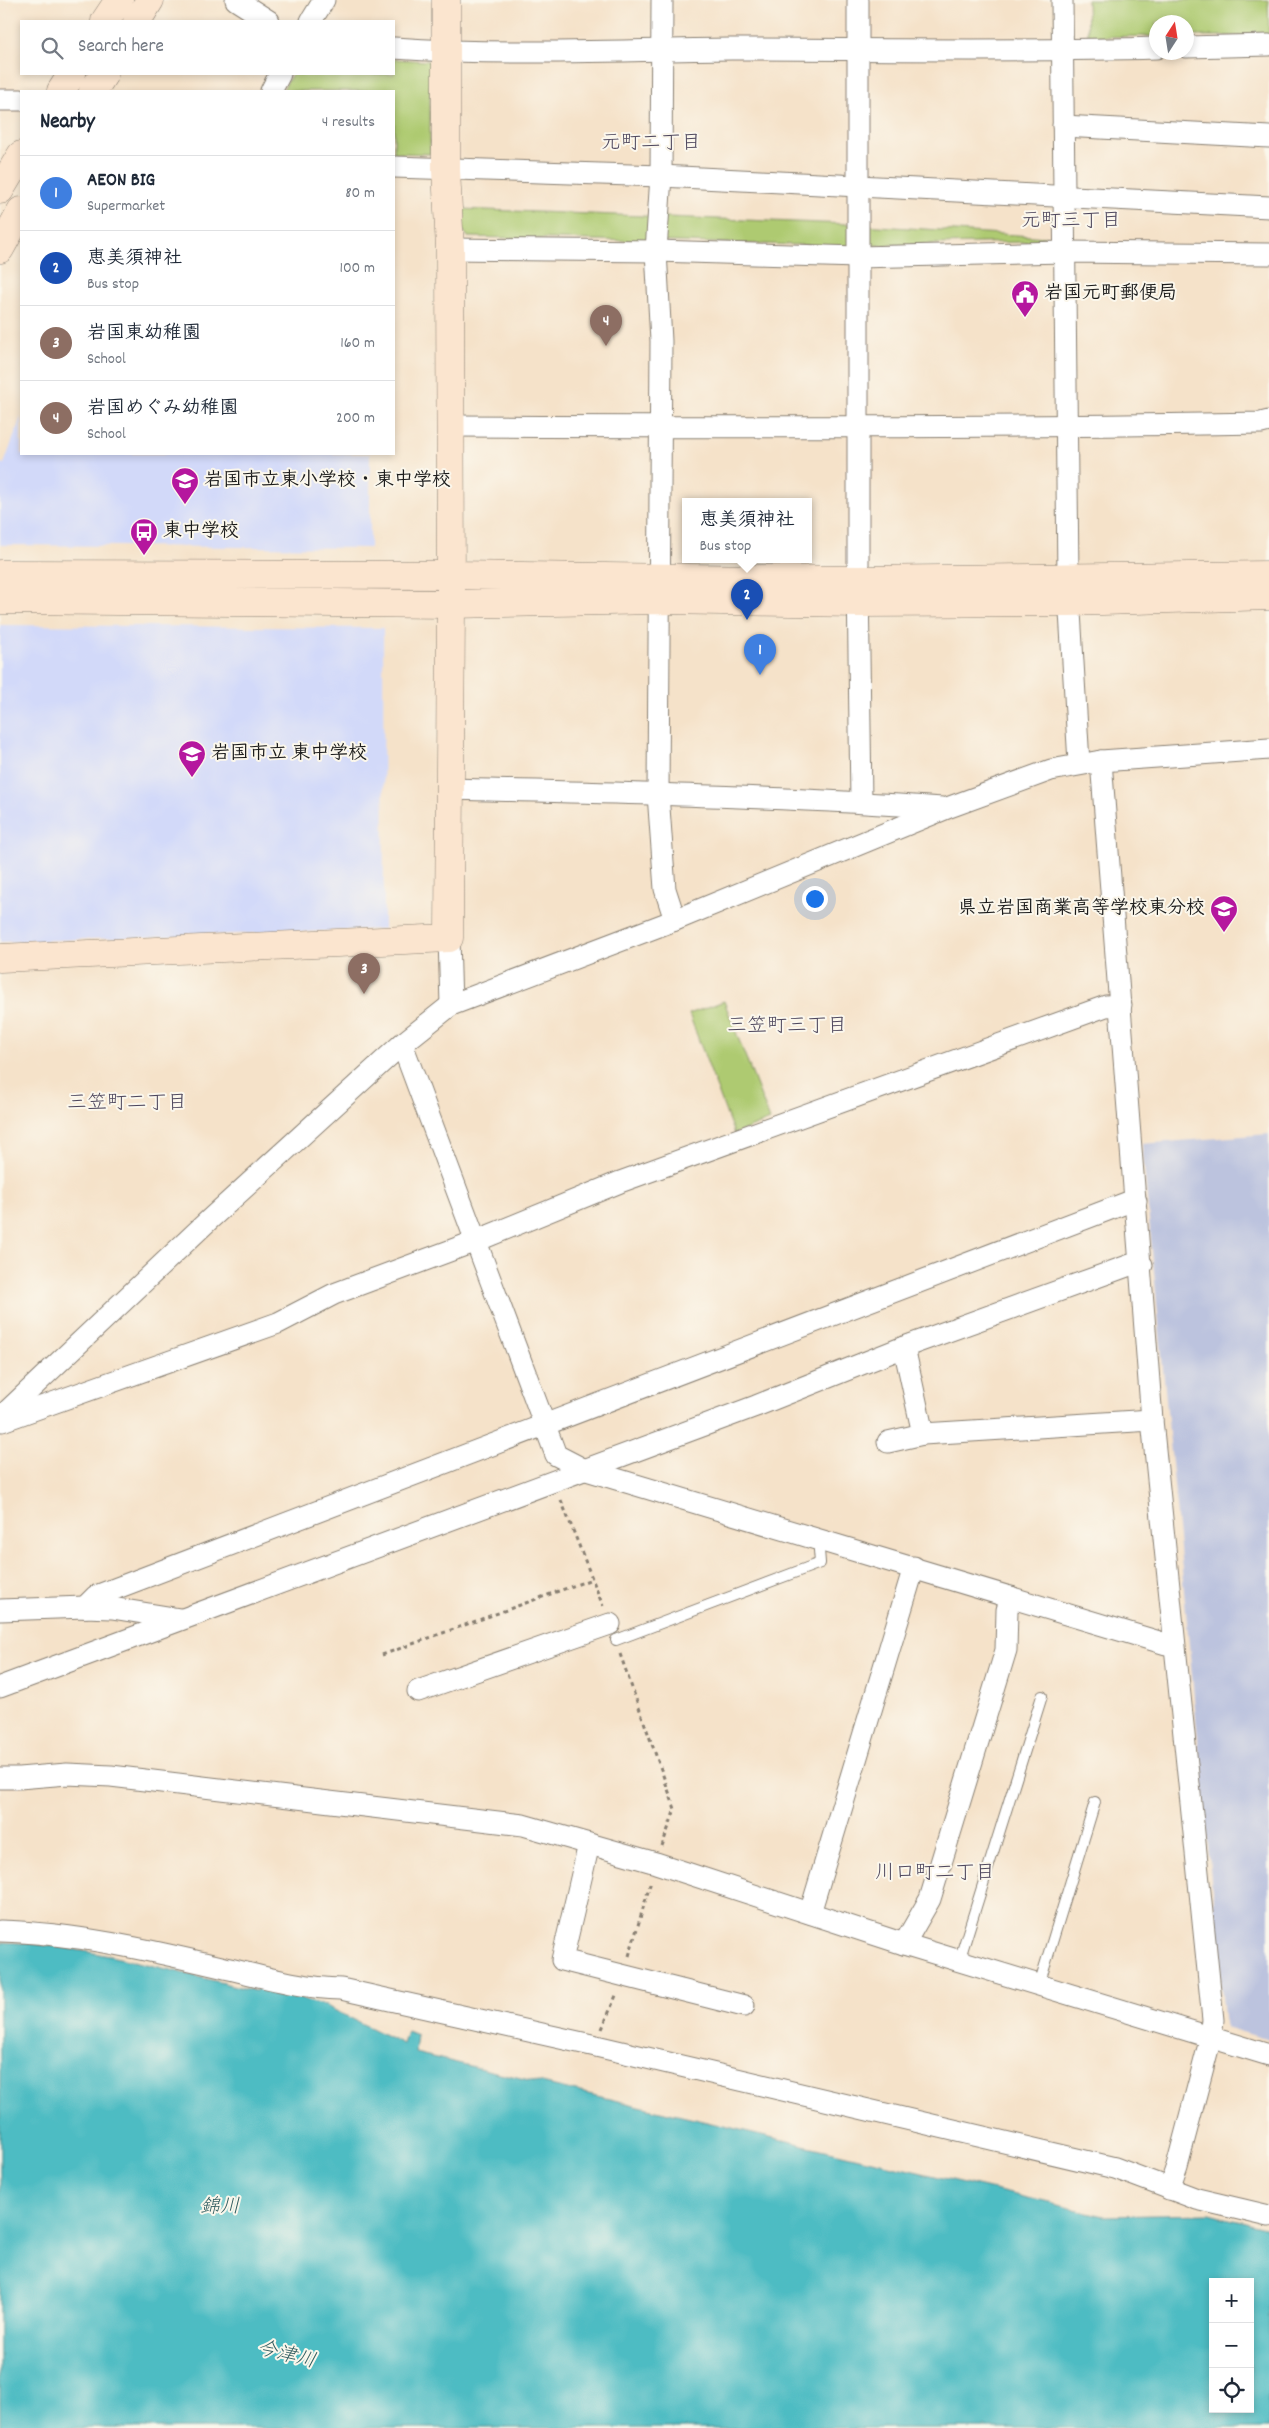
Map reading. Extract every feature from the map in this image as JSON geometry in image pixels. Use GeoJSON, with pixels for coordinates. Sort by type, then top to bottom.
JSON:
{"type":"FeatureCollection","features":[{"type":"Feature","properties":{"kind":"street"},"geometry":{"type":"LineString","coordinates":[[106,20],[119,0]]}},
{"type":"Feature","properties":{"kind":"street"},"geometry":{"type":"LineString","coordinates":[[138,20],[150,0]]}},
{"type":"Feature","properties":{"kind":"street"},"geometry":{"type":"LineString","coordinates":[[236,0],[267,20]]}},
{"type":"Feature","properties":{"kind":"street"},"geometry":{"type":"LineString","coordinates":[[311,20],[324,0]]}},
{"type":"Feature","properties":{"kind":"street"},"geometry":{"type":"LineString","coordinates":[[446,0],[446,170],[450,250],[450,575],[452,604],[449,789],[451,1005]]}},
{"type":"Feature","properties":{"kind":"street"},"geometry":{"type":"LineString","coordinates":[[662,0],[661,176],[656,250],[660,341],[658,794],[665,889],[675,920]]}},
{"type":"Feature","properties":{"kind":"street"},"geometry":{"type":"LineString","coordinates":[[858,0],[858,592],[861,802]]}},
{"type":"Feature","properties":{"kind":"street"},"geometry":{"type":"LineString","coordinates":[[1062,0],[1069,590],[1079,763]]}},
{"type":"Feature","properties":{"kind":"street"},"geometry":{"type":"LineString","coordinates":[[1194,47],[1269,45]]}},
{"type":"Feature","properties":{"kind":"street"},"geometry":{"type":"LineString","coordinates":[[395,48],[445,52],[858,49],[1062,51],[1149,48]]}},
{"type":"Feature","properties":{"kind":"street"},"geometry":{"type":"LineString","coordinates":[[62,90],[71,75]]}},
{"type":"Feature","properties":{"kind":"street"},"geometry":{"type":"LineString","coordinates":[[94,90],[103,75]]}},
{"type":"Feature","properties":{"kind":"street"},"geometry":{"type":"LineString","coordinates":[[272,90],[279,75]]}},
{"type":"Feature","properties":{"kind":"street"},"geometry":{"type":"LineString","coordinates":[[0,100],[20,100]]}},
{"type":"Feature","properties":{"kind":"street"},"geometry":{"type":"LineString","coordinates":[[1063,126],[1269,137]]}},
{"type":"Feature","properties":{"kind":"street"},"geometry":{"type":"LineString","coordinates":[[0,190],[20,158]]}},
{"type":"Feature","properties":{"kind":"street"},"geometry":{"type":"LineString","coordinates":[[395,167],[661,176],[1269,207]]}},
{"type":"Feature","properties":{"kind":"street"},"geometry":{"type":"LineString","coordinates":[[0,249],[20,213]]}},
{"type":"Feature","properties":{"kind":"street"},"geometry":{"type":"LineString","coordinates":[[450,250],[656,250],[858,257],[1065,252],[1269,254]]}},
{"type":"Feature","properties":{"kind":"street"},"geometry":{"type":"LineString","coordinates":[[451,426],[1066,427],[1261,423],[1269,421]]}},
{"type":"Feature","properties":{"kind":"street"},"geometry":{"type":"LineString","coordinates":[[0,574],[450,575],[660,589],[858,592],[1069,590],[1269,596]]}},
{"type":"Feature","properties":{"kind":"street"},"geometry":{"type":"LineString","coordinates":[[1069,590],[1269,575]]}},
{"type":"Feature","properties":{"kind":"street"},"geometry":{"type":"LineString","coordinates":[[0,600],[452,604],[660,589]]}},
{"type":"Feature","properties":{"kind":"street"},"geometry":{"type":"LineString","coordinates":[[0,1420],[209,1220],[402,1044],[451,1005],[675,920],[947,808],[1051,770],[1079,763],[1269,749]]}},
{"type":"Feature","properties":{"kind":"street"},"geometry":{"type":"LineString","coordinates":[[1101,761],[1142,1265],[1152,1420],[1212,2010],[1211,2037],[1177,2166],[1169,2189]]}},
{"type":"Feature","properties":{"kind":"street"},"geometry":{"type":"LineString","coordinates":[[449,789],[658,794],[861,802],[947,808]]}},
{"type":"Feature","properties":{"kind":"street"},"geometry":{"type":"LineString","coordinates":[[0,958],[449,938]]}},
{"type":"Feature","properties":{"kind":"street"},"geometry":{"type":"LineString","coordinates":[[0,1420],[278,1323],[334,1294],[476,1241],[630,1179],[1106,1006],[1121,1005]]}},
{"type":"Feature","properties":{"kind":"street"},"geometry":{"type":"LineString","coordinates":[[402,1044],[556,1455],[583,1469],[1166,1644],[1174,1642]]}},
{"type":"Feature","properties":{"kind":"street"},"geometry":{"type":"LineString","coordinates":[[85,1607],[96,1596],[1116,1206],[1136,1201]]}},
{"type":"Feature","properties":{"kind":"street"},"geometry":{"type":"LineString","coordinates":[[0,1687],[756,1406],[904,1346],[1130,1265],[1142,1265]]}},
{"type":"Feature","properties":{"kind":"street"},"geometry":{"type":"LineString","coordinates":[[904,1346],[923,1434]]}},
{"type":"Feature","properties":{"kind":"street"},"geometry":{"type":"LineString","coordinates":[[888,1442],[923,1434],[1152,1420]]}},
{"type":"Feature","properties":{"kind":"street"},"geometry":{"type":"LineString","coordinates":[[810,1913],[914,1568]]}},
{"type":"Feature","properties":{"kind":"street"},"geometry":{"type":"LineString","coordinates":[[904,1944],[930,1900],[1006,1650],[1008,1610],[1011,1597]]}},
{"type":"Feature","properties":{"kind":"street"},"geometry":{"type":"LineString","coordinates":[[0,1610],[85,1607],[156,1614],[180,1619]]}},
{"type":"Feature","properties":{"kind":"street"},"geometry":{"type":"LineString","coordinates":[[418,1691],[613,1632]]}},
{"type":"Feature","properties":{"kind":"street"},"geometry":{"type":"LineString","coordinates":[[0,1778],[67,1774],[111,1776],[523,1825],[656,1863],[904,1944],[1269,2055]]}},
{"type":"Feature","properties":{"kind":"street"},"geometry":{"type":"LineString","coordinates":[[589,1844],[562,1960],[744,2006]]}},
{"type":"Feature","properties":{"kind":"street"},"geometry":{"type":"LineString","coordinates":[[0,1931],[68,1936],[316,1988],[340,1989],[596,2046],[1114,2168],[1197,2199],[1269,2216]]}},
{"type":"Feature","properties":{"kind":"lane"},"geometry":{"type":"LineString","coordinates":[[613,1632],[820,1563],[822,1540]]}},
{"type":"Feature","properties":{"kind":"lane"},"geometry":{"type":"LineString","coordinates":[[959,1961],[1042,1696]]}},
{"type":"Feature","properties":{"kind":"lane"},"geometry":{"type":"LineString","coordinates":[[1040,1985],[1095,1802]]}},
{"type":"Feature","properties":{"kind":"path"},"geometry":{"type":"LineString","coordinates":[[554,1480],[613,1632],[675,1809],[656,1863]]}},
{"type":"Feature","properties":{"kind":"path"},"geometry":{"type":"LineString","coordinates":[[382,1655],[592,1578]]}},
{"type":"Feature","properties":{"kind":"shaded area","name":"岩国市立東小学校・東中学校"},"geometry":{"type":"Polygon","coordinates":[[[20,420],[20,455],[370,455],[370,548],[0,545],[0,463],[4,464],[20,420]]]}},
{"type":"Feature","properties":{"kind":"shaded area","name":"岩国市立 東中学校"},"geometry":{"type":"Polygon","coordinates":[[[0,625],[383,628],[384,929],[0,942],[0,625]]]}},
{"type":"Feature","properties":{"kind":"shaded area"},"geometry":{"type":"Polygon","coordinates":[[[1269,1134],[1269,2040],[1225,2027],[1142,1144],[1269,1134]]]}},
{"type":"Feature","properties":{"kind":"green space"},"geometry":{"type":"Polygon","coordinates":[[[1087,0],[1268,0],[1269,36],[1194,36],[1194,15],[1149,15],[1149,36],[1088,37],[1087,0]]]}},
{"type":"Feature","properties":{"kind":"green space"},"geometry":{"type":"Polygon","coordinates":[[[395,59],[430,61],[430,154],[395,153],[395,90],[283,90],[291,75],[395,75],[395,59]]]}},
{"type":"Feature","properties":{"kind":"green space"},"geometry":{"type":"Polygon","coordinates":[[[461,209],[847,224],[1047,237],[1027,242],[846,246],[468,237],[460,226],[461,209]]]}},
{"type":"Feature","properties":{"kind":"green space"},"geometry":{"type":"Polygon","coordinates":[[[724,1001],[770,1120],[734,1134],[689,1014],[724,1001]]]}},
{"type":"Feature","properties":{"kind":"water","name":"錦川"},"geometry":{"type":"Polygon","coordinates":[[[0,1942],[32,1944],[96,1953],[256,1991],[258,1987],[326,2006],[403,2044],[407,2031],[417,2035],[415,2053],[1104,2216],[1210,2214],[1269,2229],[1269,2428],[0,2428],[0,1942]]]}},
{"type":"Feature","properties":{"kind":"place","name":"岩国元町郵便局"},"geometry":{"type":"Point","coordinates":[1025,318]}},
{"type":"Feature","properties":{"kind":"place","name":"岩国めぐみ幼稚園"},"geometry":{"type":"Point","coordinates":[606,346]}},
{"type":"Feature","properties":{"kind":"place","name":"岩国市立東小学校・東中学校"},"geometry":{"type":"Point","coordinates":[185,505]}},
{"type":"Feature","properties":{"kind":"place","name":"東中学校"},"geometry":{"type":"Point","coordinates":[144,556]}},
{"type":"Feature","properties":{"kind":"place","name":"恵美須神社"},"geometry":{"type":"Point","coordinates":[747,620]}},
{"type":"Feature","properties":{"kind":"place","name":"AEON BIG"},"geometry":{"type":"Point","coordinates":[760,675]}},
{"type":"Feature","properties":{"kind":"place","name":"岩国市立 東中学校"},"geometry":{"type":"Point","coordinates":[192,778]}},
{"type":"Feature","properties":{"kind":"place","name":"県立岩国商業高等学校東分校"},"geometry":{"type":"Point","coordinates":[1224,933]}},
{"type":"Feature","properties":{"kind":"place","name":"岩国東幼稚園"},"geometry":{"type":"Point","coordinates":[364,994]}},
{"type":"Feature","properties":{"kind":"district","name":"元町二丁目"},"geometry":{"type":"Point","coordinates":[651,144]}},
{"type":"Feature","properties":{"kind":"district","name":"元町三丁目"},"geometry":{"type":"Point","coordinates":[1071,222]}},
{"type":"Feature","properties":{"kind":"district","name":"三笠町三丁目"},"geometry":{"type":"Point","coordinates":[787,1027]}},
{"type":"Feature","properties":{"kind":"district","name":"三笠町二丁目"},"geometry":{"type":"Point","coordinates":[127,1104]}},
{"type":"Feature","properties":{"kind":"district","name":"川口町二丁目"},"geometry":{"type":"Point","coordinates":[935,1874]}},
{"type":"Feature","properties":{"kind":"water label","name":"今津川"},"geometry":{"type":"Point","coordinates":[286,2356]}}]}
